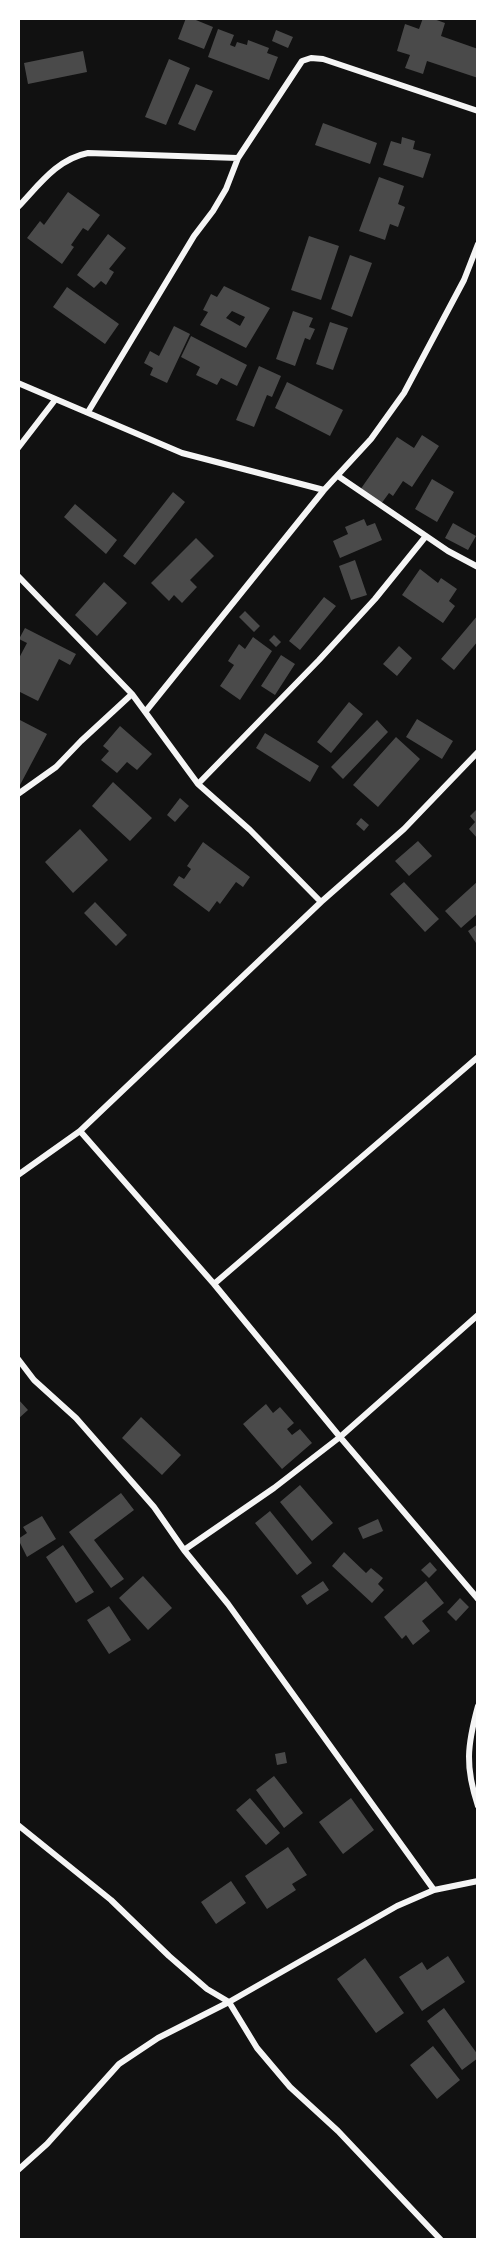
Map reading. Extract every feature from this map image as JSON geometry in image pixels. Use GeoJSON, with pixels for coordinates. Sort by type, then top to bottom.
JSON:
{"type":"FeatureCollection","features":[{"type":"Feature","properties":{"kind":"street"},"geometry":{"type":"LineString","coordinates":[[88,412],[194,236],[226,189],[238,158],[302,61],[311,58],[323,59],[478,111]]}},
{"type":"Feature","properties":{"kind":"street"},"geometry":{"type":"LineString","coordinates":[[18,207],[62,162],[88,153],[238,158]]}},
{"type":"Feature","properties":{"kind":"street"},"geometry":{"type":"LineString","coordinates":[[146,711],[324,490],[370,439],[404,393],[464,280],[478,244]]}},
{"type":"Feature","properties":{"kind":"street"},"geometry":{"type":"LineString","coordinates":[[18,384],[182,453],[324,490]]}},
{"type":"Feature","properties":{"kind":"street"},"geometry":{"type":"LineString","coordinates":[[18,448],[55,400]]}},
{"type":"Feature","properties":{"kind":"street"},"geometry":{"type":"LineString","coordinates":[[338,476],[426,536],[478,567]]}},
{"type":"Feature","properties":{"kind":"street"},"geometry":{"type":"LineString","coordinates":[[198,784],[320,660],[375,599],[426,536]]}},
{"type":"Feature","properties":{"kind":"street"},"geometry":{"type":"LineString","coordinates":[[18,576],[132,694],[198,784],[250,830],[321,902]]}},
{"type":"Feature","properties":{"kind":"street"},"geometry":{"type":"LineString","coordinates":[[18,794],[56,767],[132,694]]}},
{"type":"Feature","properties":{"kind":"street"},"geometry":{"type":"LineString","coordinates":[[18,1175],[80,1131],[321,902],[404,830],[478,752]]}},
{"type":"Feature","properties":{"kind":"street"},"geometry":{"type":"LineString","coordinates":[[214,1284],[478,1057]]}},
{"type":"Feature","properties":{"kind":"street"},"geometry":{"type":"LineString","coordinates":[[80,1131],[214,1284],[478,1599]]}},
{"type":"Feature","properties":{"kind":"street"},"geometry":{"type":"LineString","coordinates":[[184,1550],[274,1488],[340,1437],[478,1315]]}},
{"type":"Feature","properties":{"kind":"street"},"geometry":{"type":"LineString","coordinates":[[18,1359],[34,1380],[76,1418],[154,1508],[184,1550],[228,1604],[434,1890]]}},
{"type":"Feature","properties":{"kind":"street"},"geometry":{"type":"LineString","coordinates":[[478,1706],[468,1747],[469,1780],[478,1806]]}},
{"type":"Feature","properties":{"kind":"street"},"geometry":{"type":"LineString","coordinates":[[18,1825],[111,1900],[199,1983],[229,2002],[257,2048],[290,2087],[338,2131],[441,2240]]}},
{"type":"Feature","properties":{"kind":"street"},"geometry":{"type":"LineString","coordinates":[[18,2170],[47,2144],[119,2064],[158,2038],[229,2002],[387,1912],[434,1890],[478,1881]]}},
{"type":"Feature","properties":{"kind":"building"},"geometry":{"type":"Polygon","coordinates":[[[186,18],[213,27],[204,49],[178,39],[186,18]]]}},
{"type":"Feature","properties":{"kind":"building"},"geometry":{"type":"Polygon","coordinates":[[[423,18],[445,23],[441,36],[478,49],[478,78],[427,61],[423,74],[405,68],[410,55],[397,51],[405,24],[419,29],[423,18]]]}},
{"type":"Feature","properties":{"kind":"building"},"geometry":{"type":"Polygon","coordinates":[[[218,29],[234,35],[230,45],[235,47],[237,42],[247,45],[248,40],[269,48],[267,53],[278,57],[269,80],[208,57],[218,29]]]}},
{"type":"Feature","properties":{"kind":"building"},"geometry":{"type":"Polygon","coordinates":[[[276,30],[293,37],[288,48],[272,41],[276,30]]]}},
{"type":"Feature","properties":{"kind":"building"},"geometry":{"type":"Polygon","coordinates":[[[83,51],[87,72],[28,84],[24,63],[83,51]]]}},
{"type":"Feature","properties":{"kind":"building"},"geometry":{"type":"Polygon","coordinates":[[[169,59],[190,68],[166,125],[145,117],[169,59]]]}},
{"type":"Feature","properties":{"kind":"building"},"geometry":{"type":"Polygon","coordinates":[[[196,84],[213,91],[195,131],[178,124],[196,84]]]}},
{"type":"Feature","properties":{"kind":"building"},"geometry":{"type":"Polygon","coordinates":[[[323,123],[377,143],[370,164],[315,145],[323,123]]]}},
{"type":"Feature","properties":{"kind":"building"},"geometry":{"type":"Polygon","coordinates":[[[402,137],[415,141],[413,149],[431,154],[423,178],[383,165],[391,141],[401,144],[402,137]]]}},
{"type":"Feature","properties":{"kind":"building"},"geometry":{"type":"Polygon","coordinates":[[[379,177],[404,186],[398,204],[405,207],[398,227],[390,224],[385,240],[359,231],[379,177]]]}},
{"type":"Feature","properties":{"kind":"building"},"geometry":{"type":"Polygon","coordinates":[[[68,192],[100,215],[88,231],[83,228],[62,264],[27,238],[40,221],[44,225],[68,192]]]}},
{"type":"Feature","properties":{"kind":"building"},"geometry":{"type":"Polygon","coordinates":[[[108,234],[126,248],[109,269],[114,272],[106,285],[101,281],[94,288],[77,275],[108,234]]]}},
{"type":"Feature","properties":{"kind":"building"},"geometry":{"type":"Polygon","coordinates":[[[309,236],[339,246],[321,300],[291,290],[309,236]]]}},
{"type":"Feature","properties":{"kind":"building"},"geometry":{"type":"Polygon","coordinates":[[[350,255],[372,263],[352,317],[331,309],[350,255]]]}},
{"type":"Feature","properties":{"kind":"building"},"geometry":{"type":"Polygon","coordinates":[[[224,286],[270,308],[246,348],[200,325],[208,312],[203,310],[211,294],[217,297],[224,286]],[[232,311],[226,318],[240,326],[245,317],[232,311]]]}},
{"type":"Feature","properties":{"kind":"building"},"geometry":{"type":"Polygon","coordinates":[[[67,287],[119,324],[105,344],[53,307],[67,287]]]}},
{"type":"Feature","properties":{"kind":"building"},"geometry":{"type":"Polygon","coordinates":[[[293,311],[313,318],[309,327],[315,329],[310,340],[305,338],[295,366],[276,359],[293,311]]]}},
{"type":"Feature","properties":{"kind":"building"},"geometry":{"type":"Polygon","coordinates":[[[330,322],[348,328],[333,370],[316,364],[330,322]]]}},
{"type":"Feature","properties":{"kind":"building"},"geometry":{"type":"Polygon","coordinates":[[[174,326],[190,334],[167,383],[150,375],[153,368],[144,363],[150,351],[159,356],[174,326]]]}},
{"type":"Feature","properties":{"kind":"building"},"geometry":{"type":"Polygon","coordinates":[[[191,336],[247,365],[237,386],[221,378],[217,385],[196,375],[200,367],[181,357],[191,336]]]}},
{"type":"Feature","properties":{"kind":"building"},"geometry":{"type":"Polygon","coordinates":[[[259,366],[281,376],[272,397],[267,395],[254,427],[236,420],[259,366]]]}},
{"type":"Feature","properties":{"kind":"building"},"geometry":{"type":"Polygon","coordinates":[[[287,382],[343,410],[330,436],[275,408],[287,382]]]}},
{"type":"Feature","properties":{"kind":"building"},"geometry":{"type":"Polygon","coordinates":[[[422,435],[439,446],[412,487],[403,481],[393,496],[389,493],[381,504],[360,490],[397,437],[414,448],[422,435]]]}},
{"type":"Feature","properties":{"kind":"building"},"geometry":{"type":"Polygon","coordinates":[[[432,479],[454,492],[437,522],[415,509],[432,479]]]}},
{"type":"Feature","properties":{"kind":"building"},"geometry":{"type":"Polygon","coordinates":[[[173,492],[185,502],[135,565],[123,556],[173,492]]]}},
{"type":"Feature","properties":{"kind":"building"},"geometry":{"type":"Polygon","coordinates":[[[75,504],[117,540],[106,554],[64,517],[75,504]]]}},
{"type":"Feature","properties":{"kind":"building"},"geometry":{"type":"Polygon","coordinates":[[[364,519],[367,526],[375,523],[382,540],[340,558],[333,541],[348,534],[345,527],[364,519]]]}},
{"type":"Feature","properties":{"kind":"building"},"geometry":{"type":"Polygon","coordinates":[[[453,523],[476,536],[468,550],[445,538],[453,523]]]}},
{"type":"Feature","properties":{"kind":"building"},"geometry":{"type":"Polygon","coordinates":[[[196,538],[214,556],[190,580],[197,587],[182,603],[174,595],[169,601],[151,583],[196,538]]]}},
{"type":"Feature","properties":{"kind":"building"},"geometry":{"type":"Polygon","coordinates":[[[355,560],[367,595],[351,600],[339,566],[355,560]]]}},
{"type":"Feature","properties":{"kind":"building"},"geometry":{"type":"Polygon","coordinates":[[[420,569],[438,583],[441,578],[457,589],[449,601],[455,606],[443,623],[402,595],[420,569]]]}},
{"type":"Feature","properties":{"kind":"building"},"geometry":{"type":"Polygon","coordinates":[[[104,582],[127,603],[97,636],[75,615],[104,582]]]}},
{"type":"Feature","properties":{"kind":"building"},"geometry":{"type":"Polygon","coordinates":[[[324,597],[336,606],[300,650],[289,641],[324,597]]]}},
{"type":"Feature","properties":{"kind":"building"},"geometry":{"type":"Polygon","coordinates":[[[245,611],[260,626],[254,632],[239,617],[245,611]]]}},
{"type":"Feature","properties":{"kind":"building"},"geometry":{"type":"Polygon","coordinates":[[[478,615],[478,641],[454,670],[441,659],[478,615]]]}},
{"type":"Feature","properties":{"kind":"building"},"geometry":{"type":"Polygon","coordinates":[[[25,628],[76,654],[70,665],[59,659],[38,701],[18,691],[18,660],[27,643],[19,639],[25,628]]]}},
{"type":"Feature","properties":{"kind":"building"},"geometry":{"type":"Polygon","coordinates":[[[274,635],[281,642],[276,647],[269,640],[274,635]]]}},
{"type":"Feature","properties":{"kind":"building"},"geometry":{"type":"Polygon","coordinates":[[[253,637],[272,651],[240,700],[220,686],[234,665],[228,661],[239,644],[245,649],[253,637]]]}},
{"type":"Feature","properties":{"kind":"building"},"geometry":{"type":"Polygon","coordinates":[[[399,646],[412,658],[397,676],[383,664],[399,646]]]}},
{"type":"Feature","properties":{"kind":"building"},"geometry":{"type":"Polygon","coordinates":[[[281,655],[295,664],[275,695],[261,686],[281,655]]]}},
{"type":"Feature","properties":{"kind":"building"},"geometry":{"type":"Polygon","coordinates":[[[349,702],[363,714],[331,753],[317,742],[349,702]]]}},
{"type":"Feature","properties":{"kind":"building"},"geometry":{"type":"Polygon","coordinates":[[[18,719],[47,734],[20,785],[18,784],[18,719]]]}},
{"type":"Feature","properties":{"kind":"building"},"geometry":{"type":"Polygon","coordinates":[[[417,719],[453,741],[442,759],[406,737],[417,719]]]}},
{"type":"Feature","properties":{"kind":"building"},"geometry":{"type":"Polygon","coordinates":[[[377,720],[388,732],[343,779],[331,767],[377,720]]]}},
{"type":"Feature","properties":{"kind":"building"},"geometry":{"type":"Polygon","coordinates":[[[120,726],[152,754],[137,770],[127,762],[117,773],[101,760],[109,751],[103,746],[120,726]]]}},
{"type":"Feature","properties":{"kind":"building"},"geometry":{"type":"Polygon","coordinates":[[[265,733],[319,766],[310,782],[256,748],[265,733]]]}},
{"type":"Feature","properties":{"kind":"building"},"geometry":{"type":"Polygon","coordinates":[[[396,737],[420,759],[378,807],[353,785],[396,737]]]}},
{"type":"Feature","properties":{"kind":"building"},"geometry":{"type":"Polygon","coordinates":[[[113,782],[152,818],[130,841],[92,806],[113,782]]]}},
{"type":"Feature","properties":{"kind":"building"},"geometry":{"type":"Polygon","coordinates":[[[180,798],[189,806],[175,822],[167,815],[180,798]]]}},
{"type":"Feature","properties":{"kind":"building"},"geometry":{"type":"Polygon","coordinates":[[[478,808],[478,839],[469,829],[475,822],[470,816],[478,808]]]}},
{"type":"Feature","properties":{"kind":"building"},"geometry":{"type":"Polygon","coordinates":[[[361,818],[369,825],[364,831],[356,824],[361,818]]]}},
{"type":"Feature","properties":{"kind":"building"},"geometry":{"type":"Polygon","coordinates":[[[80,829],[108,860],[73,893],[45,862],[80,829]]]}},
{"type":"Feature","properties":{"kind":"building"},"geometry":{"type":"Polygon","coordinates":[[[418,841],[432,856],[409,876],[395,861],[418,841]]]}},
{"type":"Feature","properties":{"kind":"building"},"geometry":{"type":"Polygon","coordinates":[[[203,842],[250,877],[243,887],[236,882],[220,904],[217,901],[209,912],[173,885],[179,876],[184,879],[191,869],[187,866],[203,842]]]}},
{"type":"Feature","properties":{"kind":"building"},"geometry":{"type":"Polygon","coordinates":[[[478,881],[478,913],[461,928],[445,911],[478,881]]]}},
{"type":"Feature","properties":{"kind":"building"},"geometry":{"type":"Polygon","coordinates":[[[404,882],[439,919],[425,932],[390,894],[404,882]]]}},
{"type":"Feature","properties":{"kind":"building"},"geometry":{"type":"Polygon","coordinates":[[[95,902],[127,935],[116,946],[84,913],[95,902]]]}},
{"type":"Feature","properties":{"kind":"building"},"geometry":{"type":"Polygon","coordinates":[[[478,924],[478,946],[468,931],[478,924]]]}},
{"type":"Feature","properties":{"kind":"building"},"geometry":{"type":"Polygon","coordinates":[[[18,1399],[28,1410],[18,1419],[18,1399]]]}},
{"type":"Feature","properties":{"kind":"building"},"geometry":{"type":"Polygon","coordinates":[[[266,1404],[273,1413],[280,1407],[294,1423],[287,1429],[292,1435],[300,1429],[312,1443],[282,1469],[243,1424],[266,1404]]]}},
{"type":"Feature","properties":{"kind":"building"},"geometry":{"type":"Polygon","coordinates":[[[141,1417],[181,1455],[162,1475],[122,1438],[141,1417]]]}},
{"type":"Feature","properties":{"kind":"building"},"geometry":{"type":"Polygon","coordinates":[[[300,1485],[333,1523],[312,1541],[280,1502],[300,1485]]]}},
{"type":"Feature","properties":{"kind":"building"},"geometry":{"type":"Polygon","coordinates":[[[121,1493],[134,1510],[94,1540],[124,1579],[111,1588],[69,1532],[121,1493]]]}},
{"type":"Feature","properties":{"kind":"building"},"geometry":{"type":"Polygon","coordinates":[[[270,1511],[312,1563],[297,1575],[255,1523],[270,1511]]]}},
{"type":"Feature","properties":{"kind":"building"},"geometry":{"type":"Polygon","coordinates":[[[42,1516],[56,1539],[27,1557],[18,1539],[27,1533],[23,1527],[42,1516]]]}},
{"type":"Feature","properties":{"kind":"building"},"geometry":{"type":"Polygon","coordinates":[[[378,1519],[383,1531],[363,1539],[358,1528],[378,1519]]]}},
{"type":"Feature","properties":{"kind":"building"},"geometry":{"type":"Polygon","coordinates":[[[63,1545],[94,1592],[76,1603],[46,1557],[63,1545]]]}},
{"type":"Feature","properties":{"kind":"building"},"geometry":{"type":"Polygon","coordinates":[[[344,1552],[366,1573],[371,1568],[383,1578],[378,1584],[384,1590],[372,1603],[332,1566],[344,1552]]]}},
{"type":"Feature","properties":{"kind":"building"},"geometry":{"type":"Polygon","coordinates":[[[430,1562],[437,1570],[429,1578],[421,1570],[430,1562]]]}},
{"type":"Feature","properties":{"kind":"building"},"geometry":{"type":"Polygon","coordinates":[[[143,1576],[172,1608],[148,1630],[119,1598],[143,1576]]]}},
{"type":"Feature","properties":{"kind":"building"},"geometry":{"type":"Polygon","coordinates":[[[323,1581],[329,1590],[307,1605],[301,1596],[323,1581]]]}},
{"type":"Feature","properties":{"kind":"building"},"geometry":{"type":"Polygon","coordinates":[[[426,1581],[444,1603],[422,1621],[430,1631],[413,1645],[406,1635],[402,1639],[384,1617],[426,1581]]]}},
{"type":"Feature","properties":{"kind":"building"},"geometry":{"type":"Polygon","coordinates":[[[460,1598],[469,1607],[456,1621],[447,1612],[460,1598]]]}},
{"type":"Feature","properties":{"kind":"building"},"geometry":{"type":"Polygon","coordinates":[[[109,1606],[131,1640],[109,1654],[87,1620],[109,1606]]]}},
{"type":"Feature","properties":{"kind":"building"},"geometry":{"type":"Polygon","coordinates":[[[285,1752],[287,1763],[277,1765],[275,1754],[285,1752]]]}},
{"type":"Feature","properties":{"kind":"building"},"geometry":{"type":"Polygon","coordinates":[[[274,1776],[303,1813],[284,1828],[256,1790],[274,1776]]]}},
{"type":"Feature","properties":{"kind":"building"},"geometry":{"type":"Polygon","coordinates":[[[250,1798],[280,1833],[266,1845],[236,1810],[250,1798]]]}},
{"type":"Feature","properties":{"kind":"building"},"geometry":{"type":"Polygon","coordinates":[[[351,1798],[374,1830],[343,1854],[319,1822],[351,1798]]]}},
{"type":"Feature","properties":{"kind":"building"},"geometry":{"type":"Polygon","coordinates":[[[288,1847],[307,1875],[292,1884],[296,1890],[267,1909],[245,1876],[288,1847]]]}},
{"type":"Feature","properties":{"kind":"building"},"geometry":{"type":"Polygon","coordinates":[[[231,1881],[246,1903],[216,1924],[201,1902],[231,1881]]]}},
{"type":"Feature","properties":{"kind":"building"},"geometry":{"type":"Polygon","coordinates":[[[448,1956],[465,1982],[422,2011],[399,1977],[422,1962],[427,1970],[448,1956]]]}},
{"type":"Feature","properties":{"kind":"building"},"geometry":{"type":"Polygon","coordinates":[[[365,1958],[404,2013],[376,2033],[337,1979],[365,1958]]]}},
{"type":"Feature","properties":{"kind":"building"},"geometry":{"type":"Polygon","coordinates":[[[444,2008],[478,2055],[478,2058],[462,2070],[427,2021],[444,2008]]]}},
{"type":"Feature","properties":{"kind":"building"},"geometry":{"type":"Polygon","coordinates":[[[433,2046],[460,2080],[437,2099],[410,2065],[433,2046]]]}}]}
